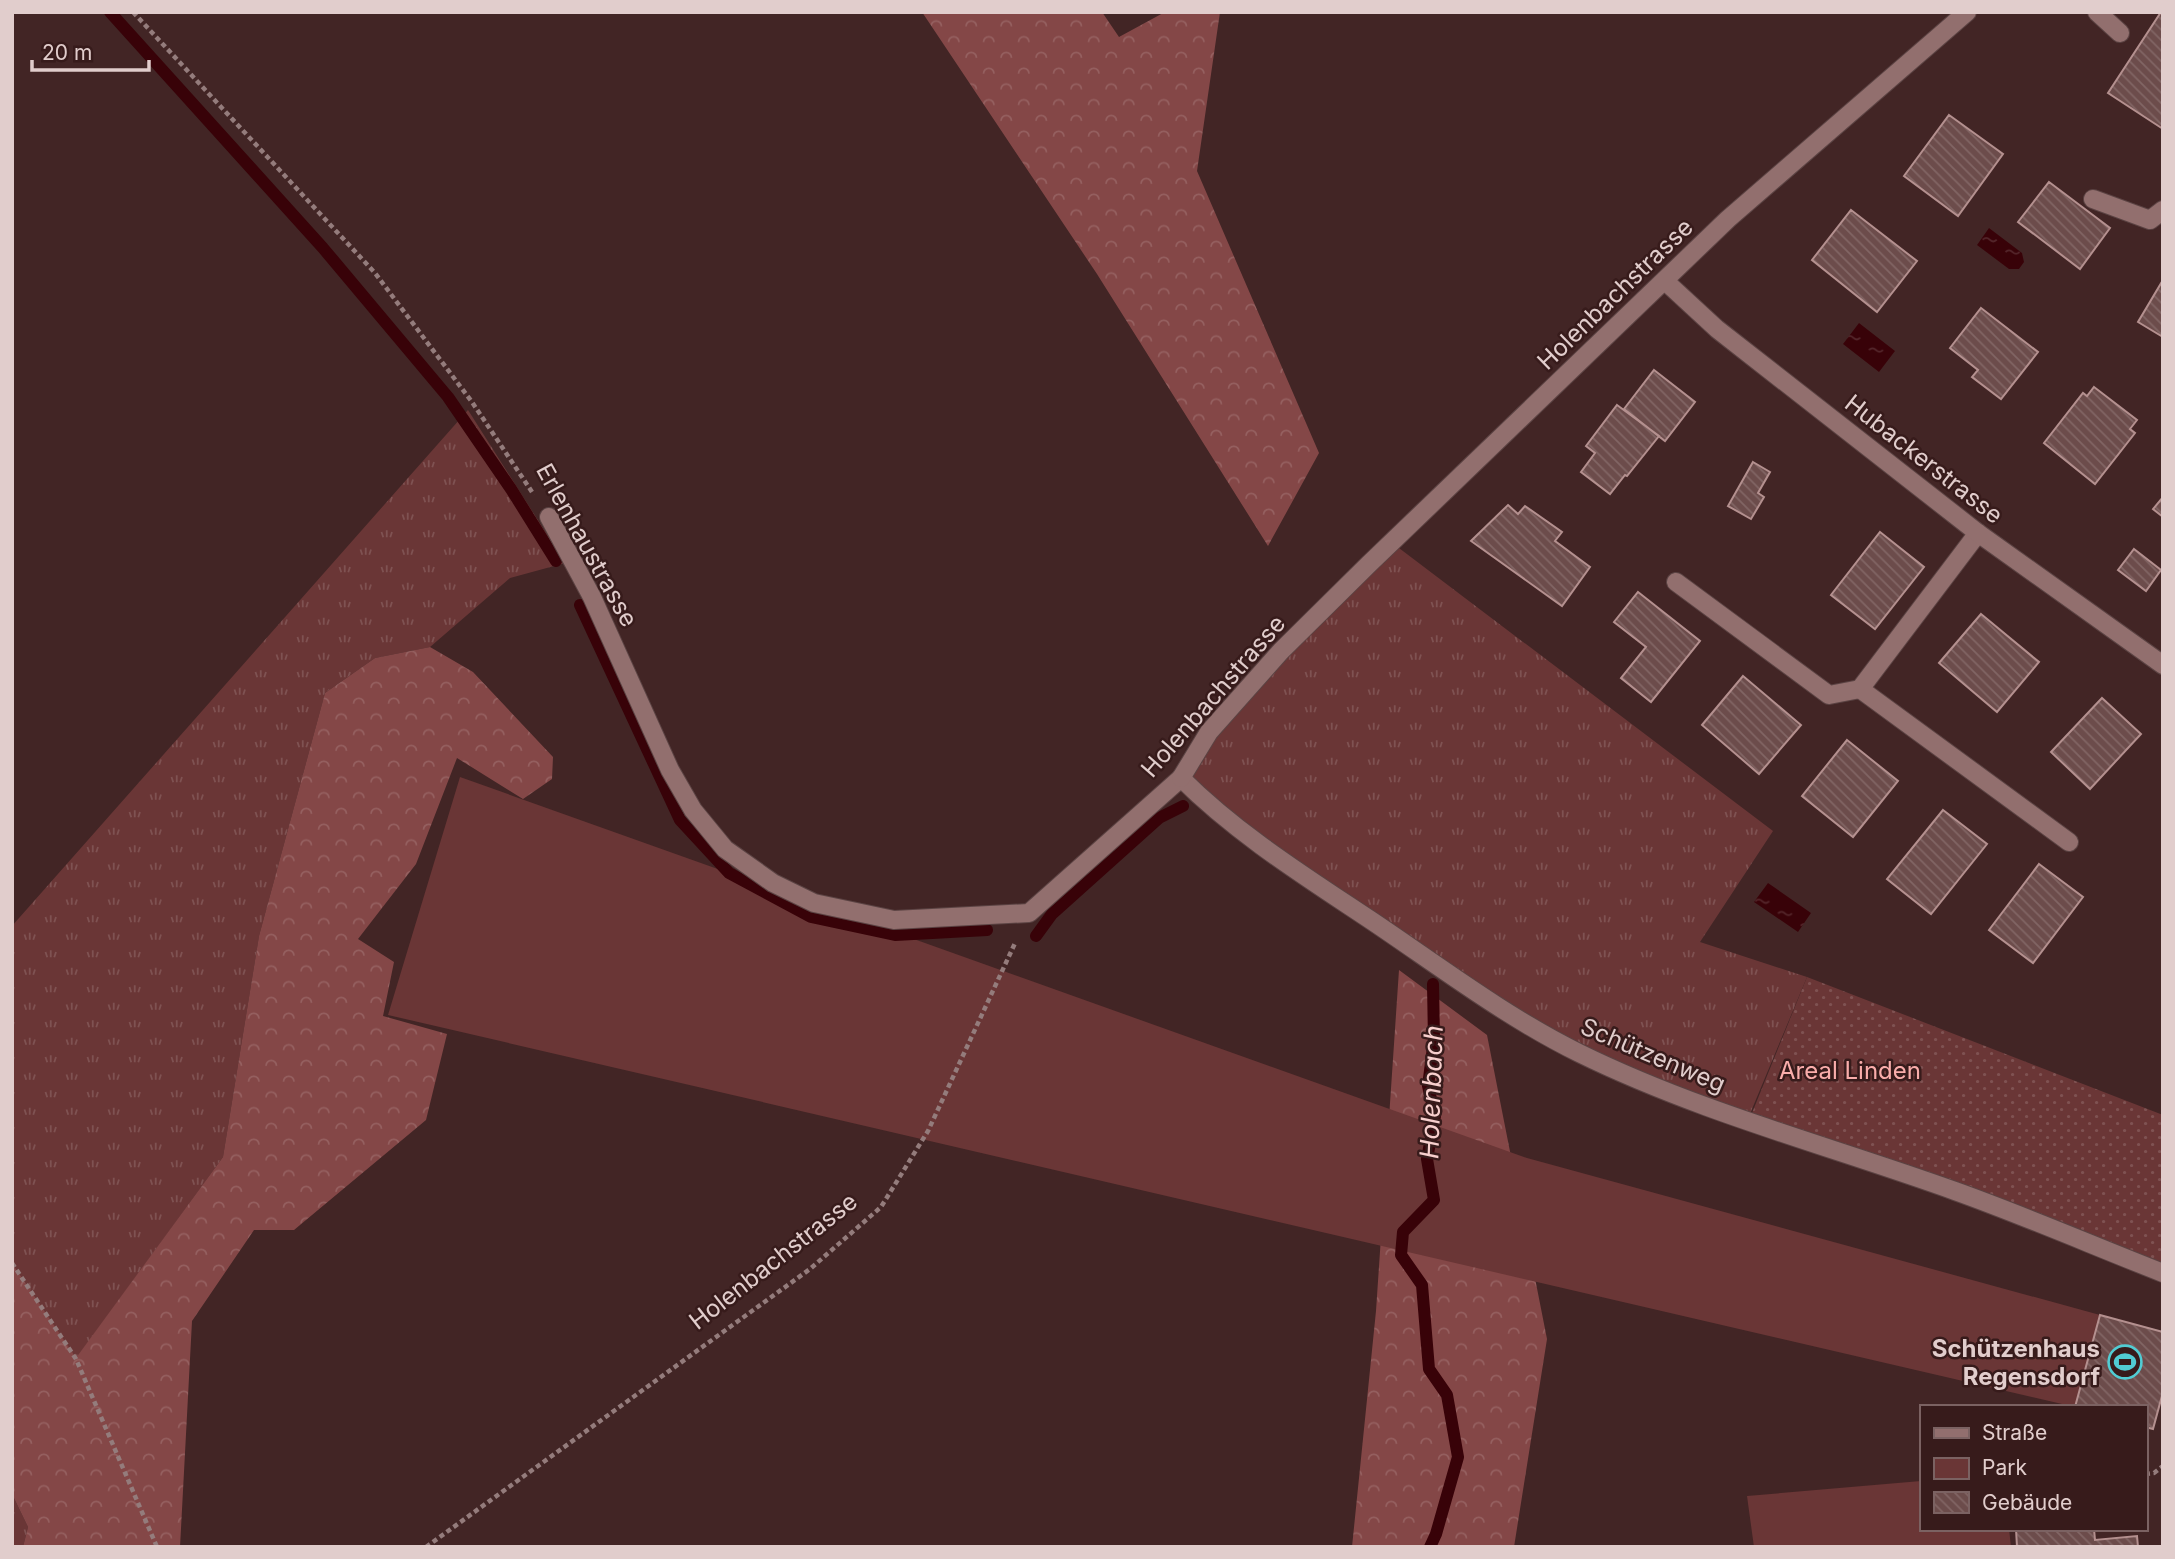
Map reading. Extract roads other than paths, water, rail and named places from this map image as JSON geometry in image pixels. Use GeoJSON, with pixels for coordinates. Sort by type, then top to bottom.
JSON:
{"type":"FeatureCollection","features":[{"type":"Feature","properties":{"kind":"street","name":"Holenbachstrasse"},"geometry":{"type":"LineString","coordinates":[[1029,913],[1181,778],[1209,732],[1281,651],[1728,219],[1967,12]]}},
{"type":"Feature","properties":{"kind":"street"},"geometry":{"type":"LineString","coordinates":[[2097,12],[2120,33]]}},
{"type":"Feature","properties":{"kind":"street"},"geometry":{"type":"LineString","coordinates":[[2093,200],[2150,220],[2163,210]]}},
{"type":"Feature","properties":{"kind":"street","name":"Hubackerstrasse"},"geometry":{"type":"LineString","coordinates":[[1665,281],[1717,329],[1978,533],[2163,665]]}},
{"type":"Feature","properties":{"kind":"street","name":"Erlenhaustrasse"},"geometry":{"type":"LineString","coordinates":[[549,517],[593,597],[670,770],[693,810],[725,849],[773,883],[814,903],[868,915],[894,920],[1029,913]]}},
{"type":"Feature","properties":{"kind":"street"},"geometry":{"type":"LineString","coordinates":[[1676,582],[1829,695],[1860,689],[1978,533]]}},
{"type":"Feature","properties":{"kind":"street"},"geometry":{"type":"LineString","coordinates":[[1860,689],[2069,842]]}},
{"type":"Feature","properties":{"kind":"street","name":"Schützenweg"},"geometry":{"type":"LineString","coordinates":[[1181,778],[1209,806],[1294,870],[1512,1014],[1576,1051],[1630,1077],[1747,1121],[1957,1192],[2163,1273]]}},
{"type":"Feature","properties":{"kind":"water"},"geometry":{"type":"Polygon","coordinates":[[[1989,228],[2022,253],[2024,262],[2019,269],[2009,269],[1977,245],[1989,228]]]}},
{"type":"Feature","properties":{"kind":"water"},"geometry":{"type":"Polygon","coordinates":[[[1859,323],[1895,351],[1879,372],[1843,344],[1859,323]]]}},
{"type":"Feature","properties":{"kind":"water"},"geometry":{"type":"Polygon","coordinates":[[[1768,883],[1811,913],[1798,932],[1754,902],[1768,883]]]}},
{"type":"Feature","properties":{"kind":"waterway"},"geometry":{"type":"LineString","coordinates":[[110,12],[323,248],[448,397],[556,561]]}},
{"type":"Feature","properties":{"kind":"waterway"},"geometry":{"type":"LineString","coordinates":[[580,605],[680,820],[729,873],[811,917],[895,935],[987,930]]}},
{"type":"Feature","properties":{"kind":"waterway"},"geometry":{"type":"LineString","coordinates":[[1036,936],[1052,914],[1159,818],[1183,806]]}},
{"type":"Feature","properties":{"kind":"waterway","name":"Holenbach"},"geometry":{"type":"LineString","coordinates":[[1430,1547],[1458,1457],[1447,1395],[1429,1369],[1422,1285],[1401,1255],[1403,1232],[1434,1200],[1427,1159],[1435,1116],[1428,1086],[1434,1040],[1433,984]]}},
{"type":"Feature","properties":{"kind":"place","name":"Schützenhaus Regensdorf"},"geometry":{"type":"Point","coordinates":[2125,1362]}},
{"type":"Feature","properties":{"kind":"park label","name":"Areal Linden"},"geometry":{"type":"Point","coordinates":[1850,1070]}}]}
